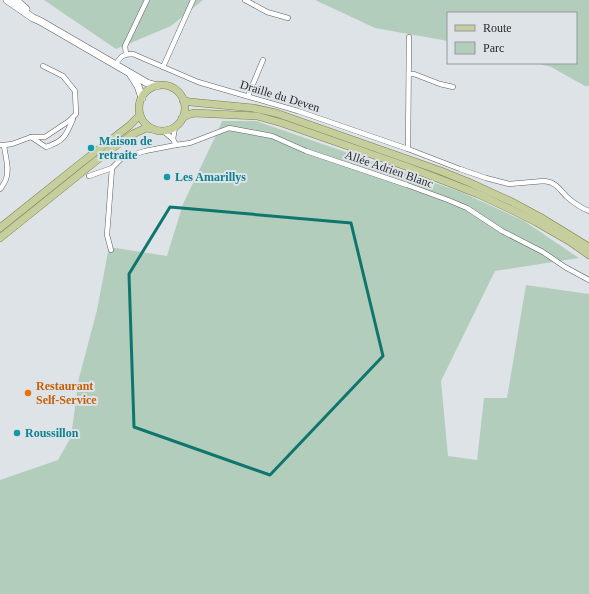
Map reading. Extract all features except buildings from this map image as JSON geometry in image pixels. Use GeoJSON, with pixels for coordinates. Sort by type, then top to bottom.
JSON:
{"type":"FeatureCollection","features":[{"type":"Feature","properties":{"kind":"main road"},"geometry":{"type":"LineString","coordinates":[[7,0],[33,18],[147,83],[157,86]]}},
{"type":"Feature","properties":{"kind":"main road"},"geometry":{"type":"LineString","coordinates":[[16,0],[40,21]]}},
{"type":"Feature","properties":{"kind":"main road"},"geometry":{"type":"LineString","coordinates":[[129,73],[138,86],[142,98]]}},
{"type":"Feature","properties":{"kind":"main road"},"geometry":{"type":"LineString","coordinates":[[0,238],[107,152],[133,134],[146,128],[163,131],[175,127],[180,122],[185,109],[181,95],[173,88],[162,85],[157,86],[148,90],[142,98],[139,106],[140,115],[145,123],[153,129]]}},
{"type":"Feature","properties":{"kind":"main road"},"geometry":{"type":"LineString","coordinates":[[183,100],[253,108],[276,113],[441,171],[512,202],[589,247]]}},
{"type":"Feature","properties":{"kind":"main road"},"geometry":{"type":"LineString","coordinates":[[182,118],[195,113],[228,114],[257,116],[282,123],[408,167],[478,194],[536,222],[569,241],[589,255]]}},
{"type":"Feature","properties":{"kind":"main road"},"geometry":{"type":"LineString","coordinates":[[0,228],[86,158],[129,126],[140,115]]}},
{"type":"Feature","properties":{"kind":"street"},"geometry":{"type":"LineString","coordinates":[[116,65],[121,57],[126,54],[125,46],[147,0]]}},
{"type":"Feature","properties":{"kind":"street"},"geometry":{"type":"LineString","coordinates":[[163,67],[193,0]]}},
{"type":"Feature","properties":{"kind":"street"},"geometry":{"type":"LineString","coordinates":[[246,0],[267,12],[288,18]]}},
{"type":"Feature","properties":{"kind":"street"},"geometry":{"type":"LineString","coordinates":[[408,149],[409,37]]}},
{"type":"Feature","properties":{"kind":"street","name":"Draille du Deven"},"geometry":{"type":"LineString","coordinates":[[126,54],[133,54],[198,82],[298,111],[486,178],[509,184],[550,181],[557,185],[575,204],[589,211]]}},
{"type":"Feature","properties":{"kind":"street"},"geometry":{"type":"LineString","coordinates":[[248,96],[263,60]]}},
{"type":"Feature","properties":{"kind":"street"},"geometry":{"type":"LineString","coordinates":[[30,137],[46,148],[58,143],[68,132],[76,114],[75,91],[63,76],[43,66]]}},
{"type":"Feature","properties":{"kind":"street"},"geometry":{"type":"LineString","coordinates":[[409,74],[414,74],[440,84],[453,87]]}},
{"type":"Feature","properties":{"kind":"street"},"geometry":{"type":"LineString","coordinates":[[0,189],[6,179],[8,166],[2,145],[12,144],[30,137],[45,137],[74,116]]}},
{"type":"Feature","properties":{"kind":"street"},"geometry":{"type":"LineString","coordinates":[[173,139],[175,127]]}},
{"type":"Feature","properties":{"kind":"street","name":"Allée Adrien Blanc"},"geometry":{"type":"LineString","coordinates":[[89,176],[112,168],[121,159],[129,156],[145,151],[190,143],[228,128],[272,136],[306,151],[407,185],[467,208],[502,231],[543,252],[565,267],[589,280]]}},
{"type":"Feature","properties":{"kind":"street"},"geometry":{"type":"LineString","coordinates":[[163,131],[173,139],[176,145]]}},
{"type":"Feature","properties":{"kind":"street"},"geometry":{"type":"LineString","coordinates":[[111,250],[107,235],[112,168]]}},
{"type":"Feature","properties":{"kind":"highlighted area"},"geometry":{"type":"Polygon","coordinates":[[[170,207],[351,223],[383,356],[270,475],[134,427],[129,274],[170,207]]]}},
{"type":"Feature","properties":{"kind":"green space"},"geometry":{"type":"Polygon","coordinates":[[[44,0],[203,0],[171,26],[116,49],[44,0]]]}},
{"type":"Feature","properties":{"kind":"green space"},"geometry":{"type":"Polygon","coordinates":[[[315,0],[589,0],[589,86],[585,86],[551,67],[540,64],[577,64],[577,12],[447,12],[447,41],[375,28],[315,0]]]}},
{"type":"Feature","properties":{"kind":"green space"},"geometry":{"type":"Polygon","coordinates":[[[222,121],[256,121],[461,192],[524,221],[579,258],[495,271],[441,381],[448,456],[477,460],[484,398],[507,398],[526,285],[589,294],[589,594],[0,594],[0,480],[58,460],[71,437],[79,378],[97,310],[109,247],[167,256],[183,204],[222,121]]]}},
{"type":"Feature","properties":{"kind":"place","name":"Maison de retraite"},"geometry":{"type":"Point","coordinates":[91,148]}},
{"type":"Feature","properties":{"kind":"place","name":"Les Amarillys"},"geometry":{"type":"Point","coordinates":[167,177]}},
{"type":"Feature","properties":{"kind":"place","name":"Restaurant Self-Service"},"geometry":{"type":"Point","coordinates":[28,393]}},
{"type":"Feature","properties":{"kind":"place","name":"Roussillon"},"geometry":{"type":"Point","coordinates":[17,433]}}]}
